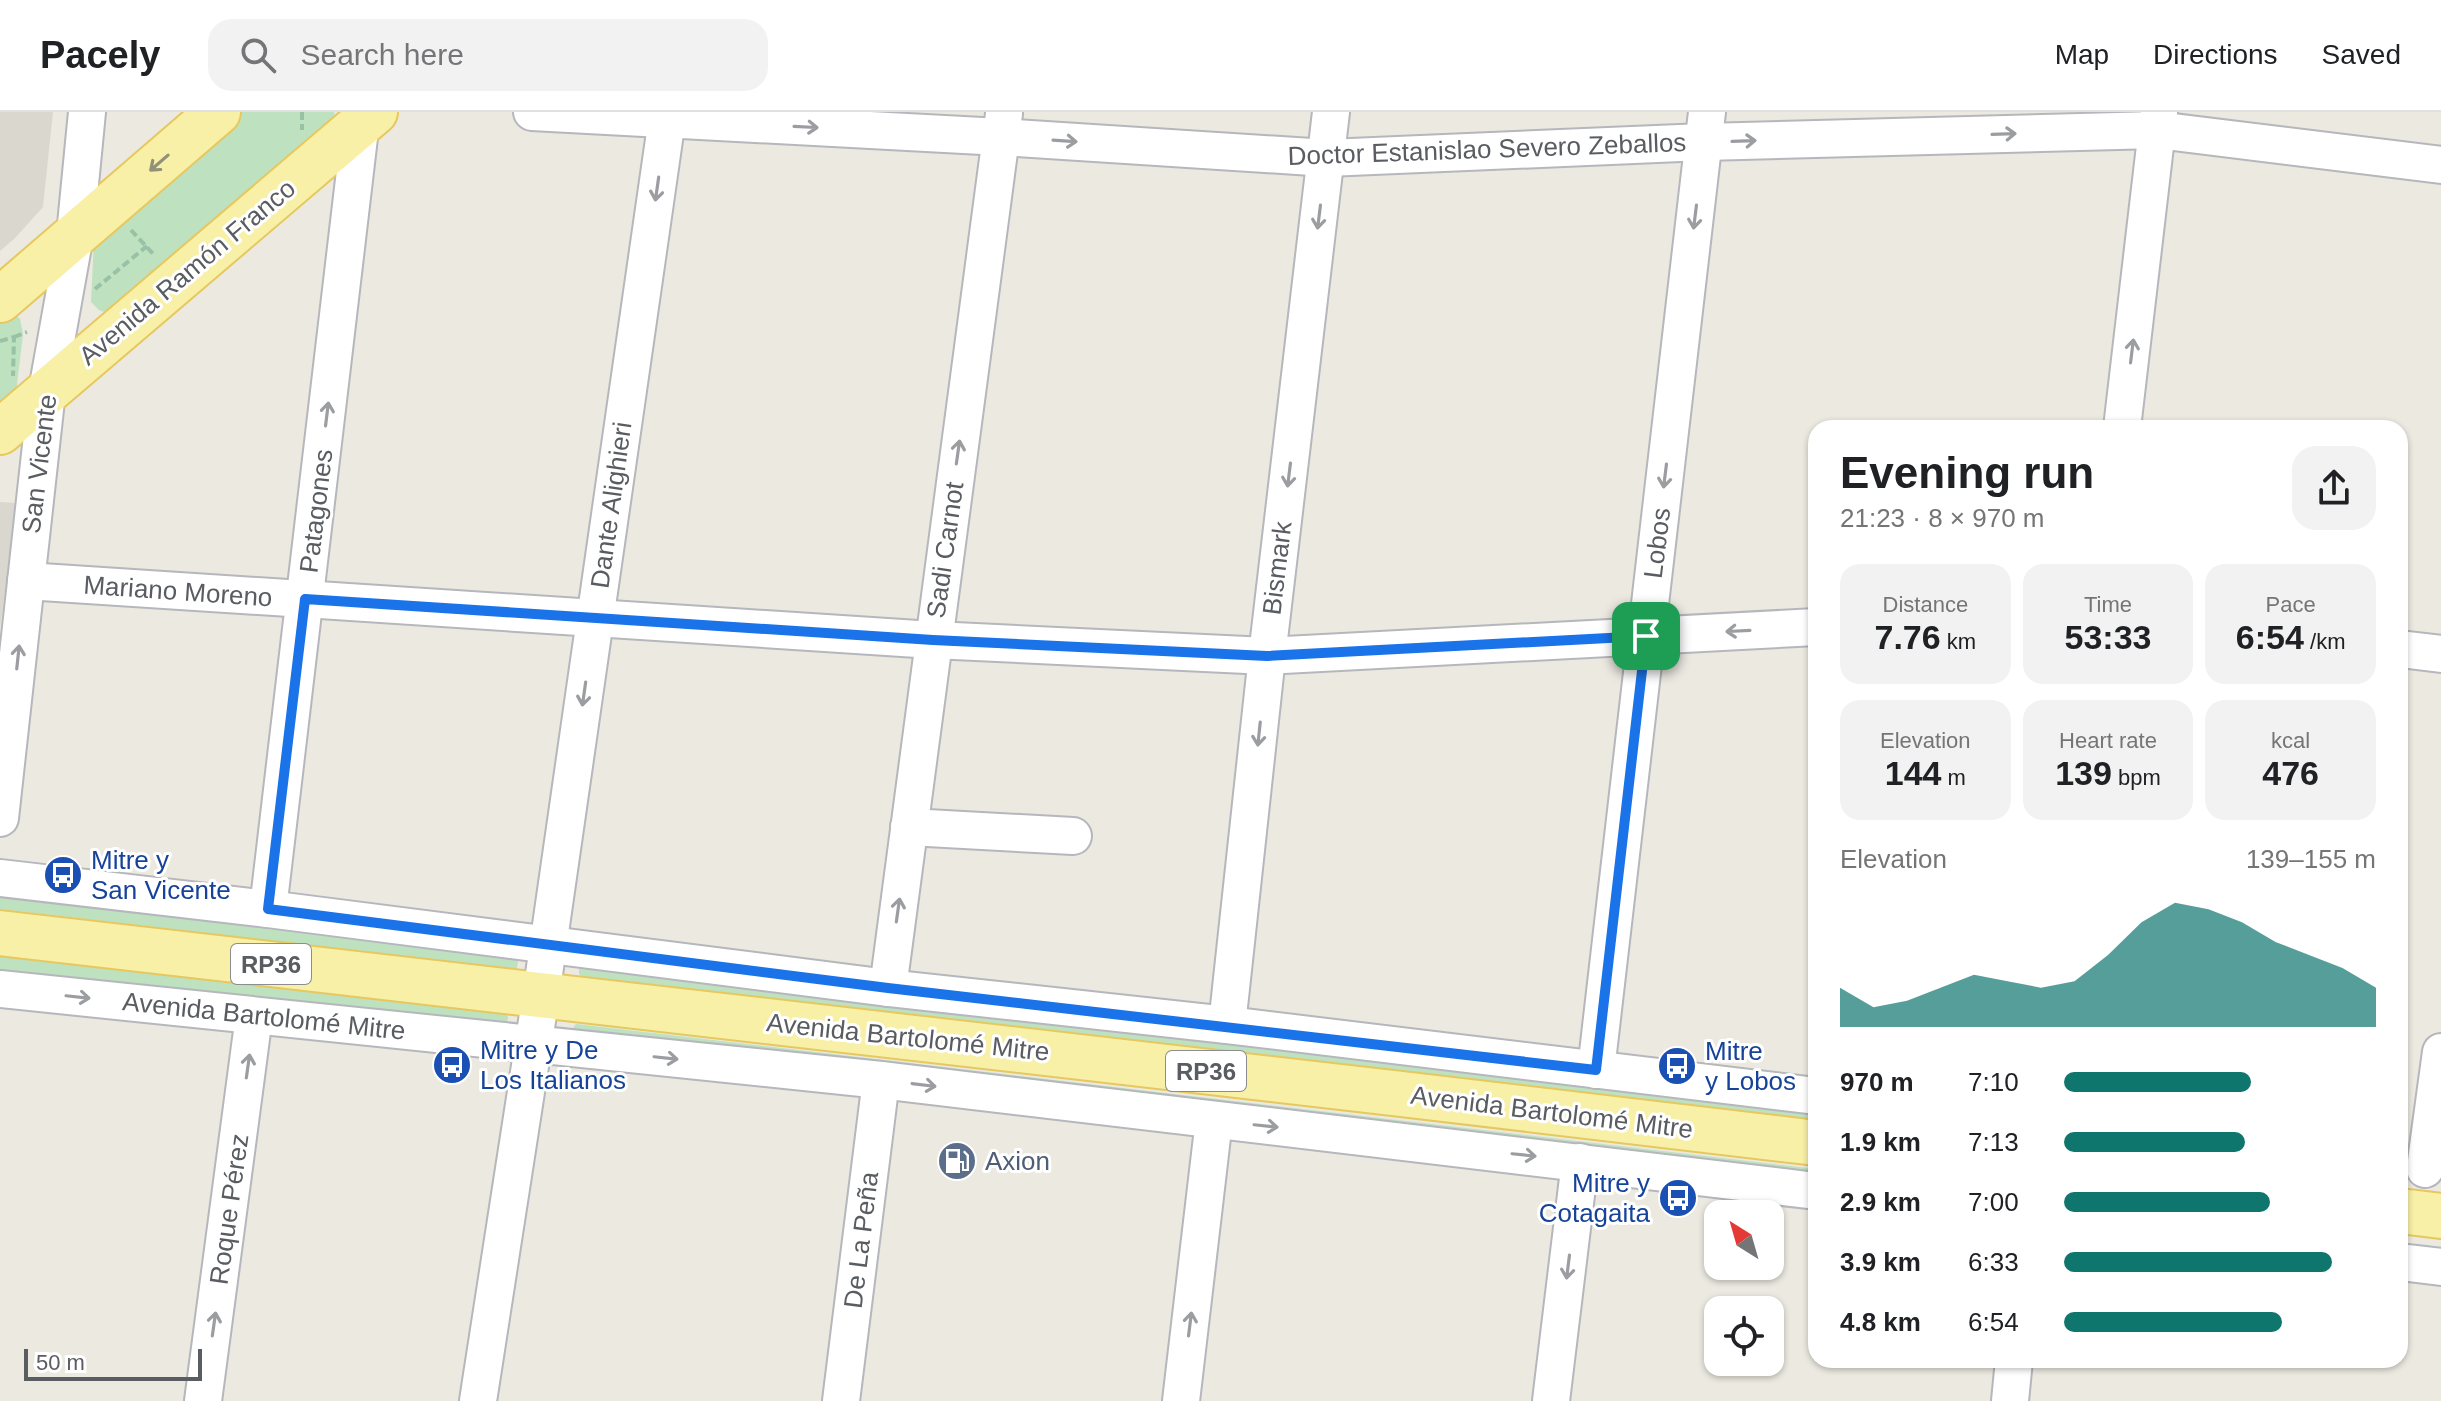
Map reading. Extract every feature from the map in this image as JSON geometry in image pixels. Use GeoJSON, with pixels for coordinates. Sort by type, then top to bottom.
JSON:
{"type":"FeatureCollection","features":[{"type":"Feature","properties":{"kind":"main road"},"geometry":{"type":"LineString","coordinates":[[0,300],[218,112]]}},
{"type":"Feature","properties":{"kind":"main road","name":"Avenida Ramón Franco"},"geometry":{"type":"LineString","coordinates":[[0,432],[30,387],[366,116]]}},
{"type":"Feature","properties":{"kind":"main road","name":"Avenida Bartolomé Mitre"},"geometry":{"type":"LineString","coordinates":[[0,933],[713,1016],[892,1033],[1808,1142]]}},
{"type":"Feature","properties":{"kind":"main road"},"geometry":{"type":"LineString","coordinates":[[2408,1212],[2441,1216]]}},
{"type":"Feature","properties":{"kind":"street","name":"San Vicente"},"geometry":{"type":"LineString","coordinates":[[0,818],[26,581],[30,387],[75,235],[87,112]]}},
{"type":"Feature","properties":{"kind":"street","name":"Doctor Estanislao Severo Zeballos"},"geometry":{"type":"LineString","coordinates":[[532,112],[1002,124],[1327,158],[1706,127],[2158,121],[2441,165]]}},
{"type":"Feature","properties":{"kind":"street","name":"Bismark"},"geometry":{"type":"LineString","coordinates":[[1227,1025],[1331,112]]}},
{"type":"Feature","properties":{"kind":"street","name":"Patagones"},"geometry":{"type":"LineString","coordinates":[[268,909],[366,116]]}},
{"type":"Feature","properties":{"kind":"street","name":"Dante Alighieri"},"geometry":{"type":"LineString","coordinates":[[478,1401],[541,995],[667,116]]}},
{"type":"Feature","properties":{"kind":"street"},"geometry":{"type":"LineString","coordinates":[[2123,420],[2158,121]]}},
{"type":"Feature","properties":{"kind":"street","name":"Sadi Carnot"},"geometry":{"type":"LineString","coordinates":[[888,988],[1002,124]]}},
{"type":"Feature","properties":{"kind":"street","name":"Lobos"},"geometry":{"type":"LineString","coordinates":[[1596,1070],[1706,127]]}},
{"type":"Feature","properties":{"kind":"street","name":"Mariano Moreno"},"geometry":{"type":"LineString","coordinates":[[26,581],[933,640],[1267,656],[1808,627]]}},
{"type":"Feature","properties":{"kind":"street"},"geometry":{"type":"LineString","coordinates":[[2408,650],[2441,654]]}},
{"type":"Feature","properties":{"kind":"street"},"geometry":{"type":"LineString","coordinates":[[909,827],[1073,836]]}},
{"type":"Feature","properties":{"kind":"street","name":"Avenida Bartolomé Mitre"},"geometry":{"type":"LineString","coordinates":[[0,878],[888,988],[1227,1025],[1808,1095]]}},
{"type":"Feature","properties":{"kind":"street","name":"Avenida Bartolomé Mitre"},"geometry":{"type":"LineString","coordinates":[[0,989],[881,1080],[1808,1190]]}},
{"type":"Feature","properties":{"kind":"street","name":"Roque Pérez"},"geometry":{"type":"LineString","coordinates":[[203,1401],[254,1016]]}},
{"type":"Feature","properties":{"kind":"street"},"geometry":{"type":"LineString","coordinates":[[2422,1169],[2441,1052]]}},
{"type":"Feature","properties":{"kind":"street","name":"De La Peña"},"geometry":{"type":"LineString","coordinates":[[841,1401],[881,1080]]}},
{"type":"Feature","properties":{"kind":"street"},"geometry":{"type":"LineString","coordinates":[[1181,1401],[1214,1120]]}},
{"type":"Feature","properties":{"kind":"street"},"geometry":{"type":"LineString","coordinates":[[1551,1401],[1580,1162]]}},
{"type":"Feature","properties":{"kind":"street"},"geometry":{"type":"LineString","coordinates":[[2408,1263],[2441,1267]]}},
{"type":"Feature","properties":{"kind":"street"},"geometry":{"type":"LineString","coordinates":[[2010,1401],[2013,1368]]}},
{"type":"Feature","properties":{"kind":"path"},"geometry":{"type":"LineString","coordinates":[[0,341],[14,337],[30,387]]}},
{"type":"Feature","properties":{"kind":"shaded area"},"geometry":{"type":"Polygon","coordinates":[[[0,112],[53,112],[43,207],[0,251],[0,112]]]}},
{"type":"Feature","properties":{"kind":"shaded area"},"geometry":{"type":"Polygon","coordinates":[[[0,502],[17,503],[0,628],[0,502]]]}},
{"type":"Feature","properties":{"kind":"green space"},"geometry":{"type":"Polygon","coordinates":[[[232,112],[334,112],[337,123],[109,314],[99,310],[91,302],[94,241],[232,112]]]}},
{"type":"Feature","properties":{"kind":"green space"},"geometry":{"type":"Polygon","coordinates":[[[0,312],[12,312],[20,319],[23,334],[16,393],[0,413],[0,312]]]}},
{"type":"Feature","properties":{"kind":"green space"},"geometry":{"type":"Polygon","coordinates":[[[0,891],[513,956],[518,961],[517,968],[513,969],[0,909],[0,891]]]}},
{"type":"Feature","properties":{"kind":"green space"},"geometry":{"type":"Polygon","coordinates":[[[0,954],[507,1014],[508,1018],[507,1023],[0,977],[0,954]]]}},
{"type":"Feature","properties":{"kind":"green space"},"geometry":{"type":"Polygon","coordinates":[[[579,966],[1808,1108],[1808,1119],[581,976],[579,966]]]}},
{"type":"Feature","properties":{"kind":"green space"},"geometry":{"type":"Polygon","coordinates":[[[576,1024],[1808,1168],[1808,1175],[576,1033],[573,1028],[576,1024]]]}},
{"type":"Feature","properties":{"kind":"place","name":"Mitre y San Vicente"},"geometry":{"type":"Point","coordinates":[63,875]}},
{"type":"Feature","properties":{"kind":"place","name":"Mitre y De Los Italianos"},"geometry":{"type":"Point","coordinates":[452,1065]}},
{"type":"Feature","properties":{"kind":"place","name":"Mitre y Lobos"},"geometry":{"type":"Point","coordinates":[1677,1066]}},
{"type":"Feature","properties":{"kind":"place","name":"Axion"},"geometry":{"type":"Point","coordinates":[957,1161]}},
{"type":"Feature","properties":{"kind":"place","name":"Mitre y Cotagaita"},"geometry":{"type":"Point","coordinates":[1678,1198]}},
{"type":"Feature","properties":{"kind":"route"},"geometry":{"type":"LineString","coordinates":[[305,599],[933,640],[1267,656],[1646,636],[1596,1070],[888,988],[268,909],[305,599]]}}]}
